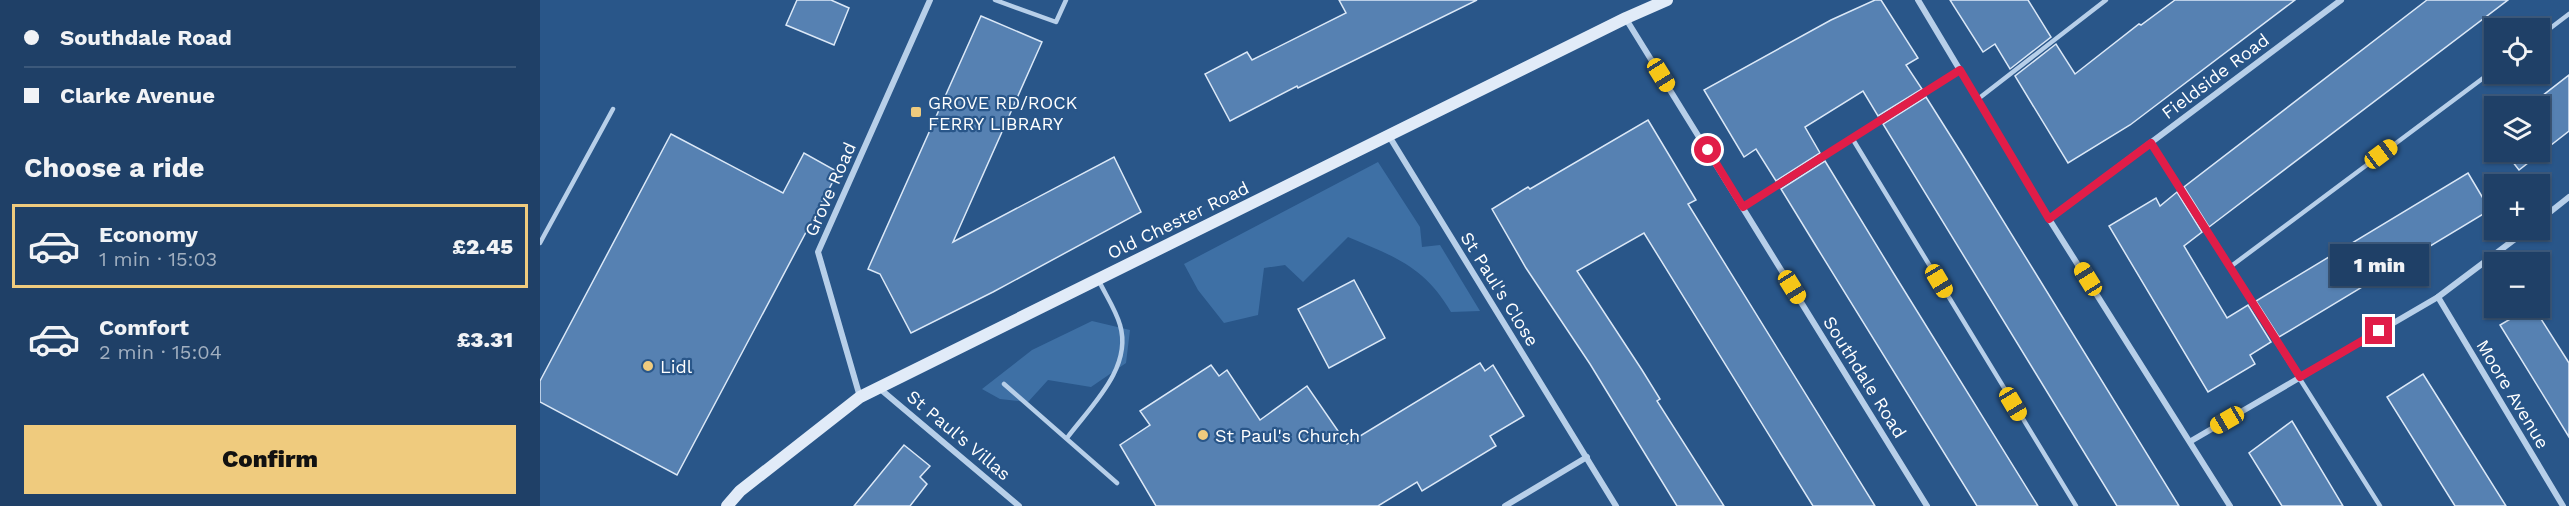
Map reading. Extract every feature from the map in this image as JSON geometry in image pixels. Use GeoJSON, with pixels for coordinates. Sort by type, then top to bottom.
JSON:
{"type":"FeatureCollection","features":[{"type":"Feature","properties":{"kind":"main road","name":"Old Chester Road"},"geometry":{"type":"LineString","coordinates":[[727,506],[740,491],[860,397],[1626,18],[1667,0]]}},
{"type":"Feature","properties":{"kind":"street","name":"Grove Road"},"geometry":{"type":"LineString","coordinates":[[860,397],[818,252],[930,0]]}},
{"type":"Feature","properties":{"kind":"street"},"geometry":{"type":"LineString","coordinates":[[1918,0],[2049,219],[2230,506]]}},
{"type":"Feature","properties":{"kind":"street","name":"Fieldside Road"},"geometry":{"type":"LineString","coordinates":[[2049,219],[2341,0]]}},
{"type":"Feature","properties":{"kind":"street","name":"Southdale Road"},"geometry":{"type":"LineString","coordinates":[[1626,18],[1928,506]]}},
{"type":"Feature","properties":{"kind":"street","name":"St Paul's Close"},"geometry":{"type":"LineString","coordinates":[[1389,136],[1616,506]]}},
{"type":"Feature","properties":{"kind":"street"},"geometry":{"type":"LineString","coordinates":[[2550,212],[2569,197]]}},
{"type":"Feature","properties":{"kind":"street"},"geometry":{"type":"LineString","coordinates":[[2190,441],[2438,297],[2514,240]]}},
{"type":"Feature","properties":{"kind":"street","name":"Moore Avenue"},"geometry":{"type":"LineString","coordinates":[[2438,297],[2563,506]]}},
{"type":"Feature","properties":{"kind":"street","name":"St Paul's Villas"},"geometry":{"type":"LineString","coordinates":[[878,388],[1019,506]]}},
{"type":"Feature","properties":{"kind":"street"},"geometry":{"type":"LineString","coordinates":[[1505,506],[1587,457]]}},
{"type":"Feature","properties":{"kind":"lane"},"geometry":{"type":"LineString","coordinates":[[995,0],[1056,22],[1066,0]]}},
{"type":"Feature","properties":{"kind":"lane"},"geometry":{"type":"LineString","coordinates":[[1977,99],[2106,0]]}},
{"type":"Feature","properties":{"kind":"lane"},"geometry":{"type":"LineString","coordinates":[[2550,28],[2569,14]]}},
{"type":"Feature","properties":{"kind":"lane"},"geometry":{"type":"LineString","coordinates":[[1743,207],[1960,70]]}},
{"type":"Feature","properties":{"kind":"lane"},"geometry":{"type":"LineString","coordinates":[[2230,267],[2484,77]]}},
{"type":"Feature","properties":{"kind":"lane"},"geometry":{"type":"LineString","coordinates":[[540,243],[613,110]]}},
{"type":"Feature","properties":{"kind":"lane"},"geometry":{"type":"LineString","coordinates":[[1852,138],[2076,506]]}},
{"type":"Feature","properties":{"kind":"lane"},"geometry":{"type":"LineString","coordinates":[[2151,143],[2380,506]]}},
{"type":"Feature","properties":{"kind":"lane"},"geometry":{"type":"LineString","coordinates":[[1067,438],[1113,377],[1122,354],[1121,326],[1098,279]]}},
{"type":"Feature","properties":{"kind":"lane"},"geometry":{"type":"LineString","coordinates":[[1004,384],[1118,483]]}},
{"type":"Feature","properties":{"kind":"shaded area"},"geometry":{"type":"Polygon","coordinates":[[[1378,162],[1420,227],[1422,247],[1440,245],[1480,311],[1451,312],[1441,296],[1419,273],[1394,257],[1348,237],[1303,282],[1285,265],[1264,268],[1258,315],[1224,323],[1198,290],[1184,264],[1378,162]]]}},
{"type":"Feature","properties":{"kind":"shaded area"},"geometry":{"type":"Polygon","coordinates":[[[1092,321],[1130,330],[1126,363],[1091,387],[1048,380],[1028,402],[1000,399],[982,389],[1032,350],[1092,321]]]}},
{"type":"Feature","properties":{"kind":"building"},"geometry":{"type":"Polygon","coordinates":[[[797,0],[831,0],[849,8],[834,45],[786,25],[797,0]]]}},
{"type":"Feature","properties":{"kind":"building"},"geometry":{"type":"Polygon","coordinates":[[[1339,0],[1477,0],[1298,88],[1297,86],[1230,121],[1205,74],[1247,52],[1252,60],[1346,13],[1339,0]]]}},
{"type":"Feature","properties":{"kind":"building"},"geometry":{"type":"Polygon","coordinates":[[[1875,0],[1881,0],[1918,58],[1906,65],[1922,89],[1878,116],[1863,91],[1805,127],[1820,153],[1776,181],[1756,149],[1744,157],[1704,90],[1831,20],[1875,0]]]}},
{"type":"Feature","properties":{"kind":"building"},"geometry":{"type":"Polygon","coordinates":[[[1950,0],[2028,0],[2051,37],[2010,69],[1995,44],[1983,52],[1950,0]]]}},
{"type":"Feature","properties":{"kind":"building"},"geometry":{"type":"Polygon","coordinates":[[[2175,0],[2295,0],[2130,125],[2068,163],[2015,76],[2056,44],[2075,74],[2139,24],[2141,25],[2175,0]]]}},
{"type":"Feature","properties":{"kind":"building"},"geometry":{"type":"Polygon","coordinates":[[[2427,0],[2508,0],[2209,227],[2184,187],[2427,0]]]}},
{"type":"Feature","properties":{"kind":"building"},"geometry":{"type":"Polygon","coordinates":[[[981,16],[1042,42],[953,242],[1114,157],[1141,212],[993,292],[911,333],[880,274],[868,269],[981,16]]]}},
{"type":"Feature","properties":{"kind":"building"},"geometry":{"type":"Polygon","coordinates":[[[2569,75],[2569,131],[2550,146],[2550,96],[2542,96],[2569,75]]]}},
{"type":"Feature","properties":{"kind":"building"},"geometry":{"type":"Polygon","coordinates":[[[1926,97],[2179,506],[2117,506],[1883,124],[1926,97]]]}},
{"type":"Feature","properties":{"kind":"building"},"geometry":{"type":"Polygon","coordinates":[[[1648,120],[1696,200],[1688,204],[1875,506],[1813,506],[1644,233],[1577,271],[1642,370],[1660,399],[1657,401],[1724,506],[1677,506],[1590,364],[1526,268],[1492,209],[1648,120]]]}},
{"type":"Feature","properties":{"kind":"building"},"geometry":{"type":"Polygon","coordinates":[[[671,134],[783,193],[804,153],[838,172],[677,475],[540,402],[540,381],[671,134]]]}},
{"type":"Feature","properties":{"kind":"building"},"geometry":{"type":"Polygon","coordinates":[[[1825,161],[2038,506],[1977,506],[1816,246],[1781,189],[1825,161]]]}},
{"type":"Feature","properties":{"kind":"building"},"geometry":{"type":"Polygon","coordinates":[[[2513,162],[2529,162],[2519,170],[2513,162]]]}},
{"type":"Feature","properties":{"kind":"building"},"geometry":{"type":"Polygon","coordinates":[[[2468,173],[2484,200],[2484,214],[2279,337],[2256,301],[2468,173]]]}},
{"type":"Feature","properties":{"kind":"building"},"geometry":{"type":"Polygon","coordinates":[[[2177,192],[2202,232],[2184,246],[2227,318],[2248,305],[2271,342],[2250,355],[2255,364],[2208,392],[2109,226],[2156,198],[2160,206],[2177,192]]]}},
{"type":"Feature","properties":{"kind":"building"},"geometry":{"type":"Polygon","coordinates":[[[1354,280],[1385,338],[1329,368],[1298,309],[1354,280]]]}},
{"type":"Feature","properties":{"kind":"building"},"geometry":{"type":"Polygon","coordinates":[[[2512,318],[2540,318],[2569,363],[2569,437],[2500,325],[2512,318]]]}},
{"type":"Feature","properties":{"kind":"building"},"geometry":{"type":"Polygon","coordinates":[[[1480,363],[1485,371],[1493,365],[1524,416],[1490,436],[1496,446],[1422,491],[1417,482],[1378,506],[1156,506],[1120,445],[1150,425],[1140,411],[1211,365],[1219,376],[1227,370],[1260,420],[1307,386],[1347,444],[1480,363]]]}},
{"type":"Feature","properties":{"kind":"building"},"geometry":{"type":"Polygon","coordinates":[[[2423,374],[2506,506],[2455,506],[2387,397],[2423,374]]]}},
{"type":"Feature","properties":{"kind":"building"},"geometry":{"type":"Polygon","coordinates":[[[2292,421],[2343,506],[2282,506],[2249,453],[2292,421]]]}},
{"type":"Feature","properties":{"kind":"building"},"geometry":{"type":"Polygon","coordinates":[[[904,445],[930,466],[920,477],[927,484],[910,506],[854,506],[904,445]]]}},
{"type":"Feature","properties":{"kind":"place","name":"GROVE RD/ROCK FERRY LIBRARY"},"geometry":{"type":"Point","coordinates":[916,112]}},
{"type":"Feature","properties":{"kind":"place","name":"Lidl"},"geometry":{"type":"Point","coordinates":[648,366]}},
{"type":"Feature","properties":{"kind":"place","name":"St Paul's Church"},"geometry":{"type":"Point","coordinates":[1203,435]}},
{"type":"Feature","properties":{"kind":"route"},"geometry":{"type":"LineString","coordinates":[[1708,150],[1743,207],[1960,70],[2049,219],[2151,143],[2300,377],[2379,331]]}}]}
